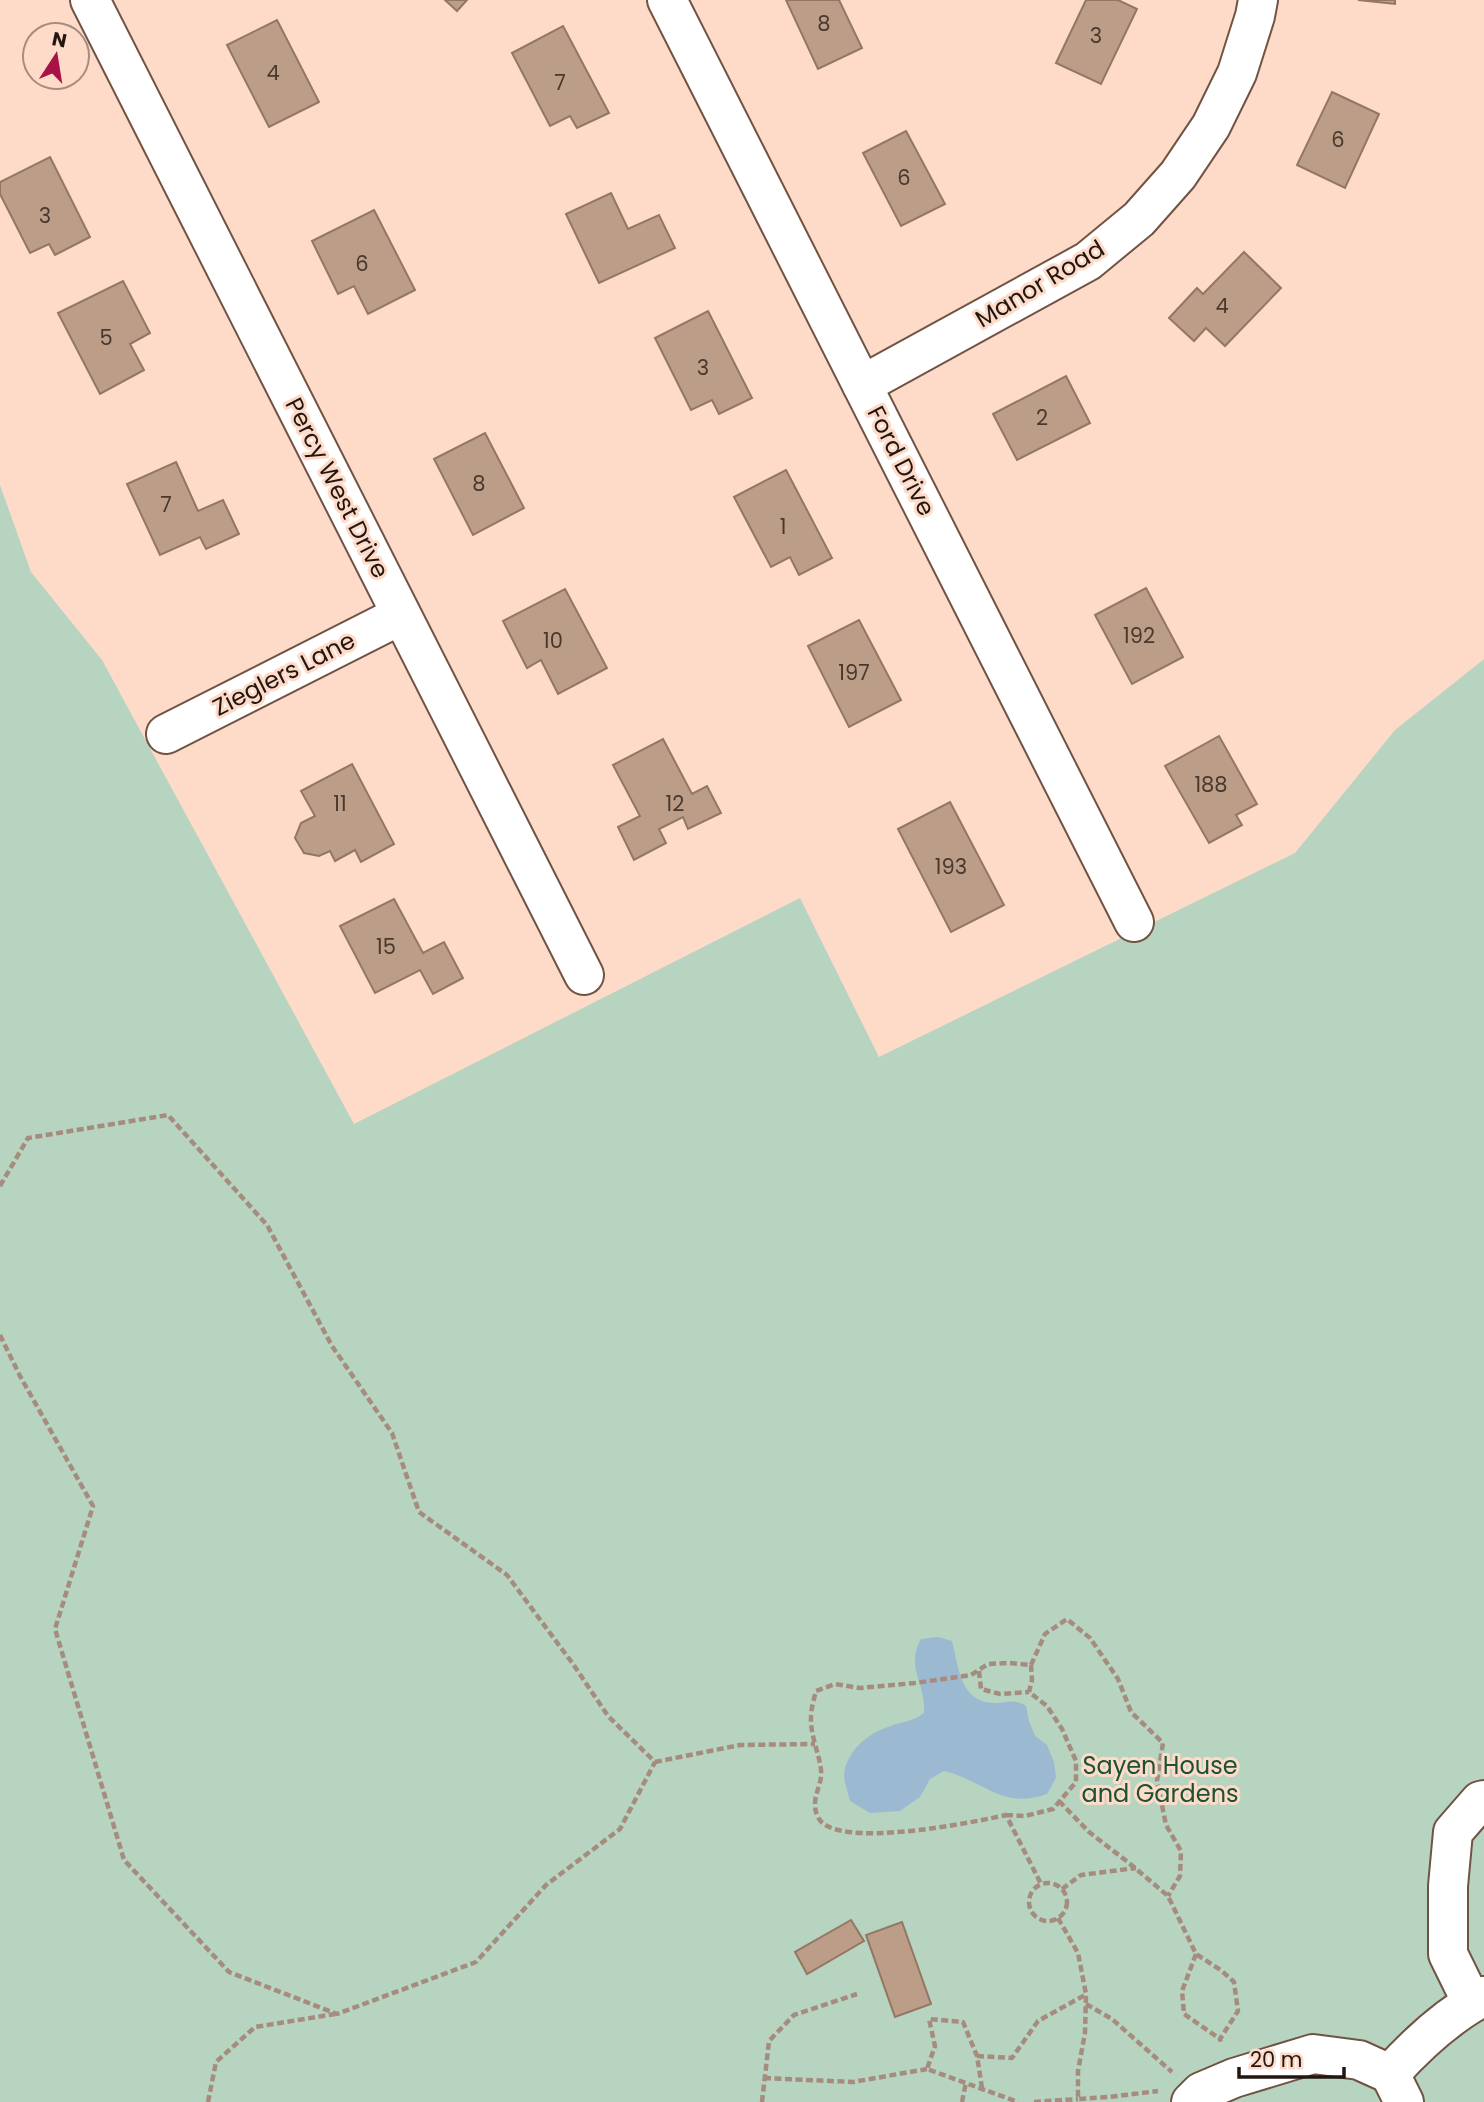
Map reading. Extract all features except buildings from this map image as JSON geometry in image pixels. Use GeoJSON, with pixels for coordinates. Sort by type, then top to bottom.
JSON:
{"type":"FeatureCollection","features":[{"type":"Feature","properties":{"kind":"street","name":"Percy West Drive"},"geometry":{"type":"LineString","coordinates":[[90,0],[584,975]]}},
{"type":"Feature","properties":{"kind":"street","name":"Ford Drive"},"geometry":{"type":"LineString","coordinates":[[667,0],[1134,922]]}},
{"type":"Feature","properties":{"kind":"street","name":"Manor Road"},"geometry":{"type":"LineString","coordinates":[[862,385],[1088,261],[1139,219],[1178,175],[1211,126],[1237,73],[1258,0]]}},
{"type":"Feature","properties":{"kind":"street","name":"Zieglers Lane"},"geometry":{"type":"LineString","coordinates":[[166,734],[401,615]]}},
{"type":"Feature","properties":{"kind":"street"},"geometry":{"type":"LineString","coordinates":[[1202,2091],[1313,2054],[1359,2060],[1397,2088],[1411,2051],[1478,2000],[1448,1954],[1448,1886],[1453,1832],[1480,1801],[1484,1800]]}},
{"type":"Feature","properties":{"kind":"path"},"geometry":{"type":"LineString","coordinates":[[0,1186],[28,1138],[168,1115],[267,1225],[332,1346],[392,1433],[419,1512],[507,1575],[608,1716],[655,1762]]}},
{"type":"Feature","properties":{"kind":"path"},"geometry":{"type":"LineString","coordinates":[[0,1335],[93,1506],[55,1629],[124,1860],[229,1972],[337,2014]]}},
{"type":"Feature","properties":{"kind":"path"},"geometry":{"type":"LineString","coordinates":[[1029,1692],[1032,1680],[1031,1665],[1045,1634],[1067,1619],[1090,1638],[1118,1679],[1131,1712],[1163,1743],[1157,1781],[1166,1825],[1181,1852],[1180,1876],[1168,1896]]}},
{"type":"Feature","properties":{"kind":"path"},"geometry":{"type":"LineString","coordinates":[[979,1671],[981,1689],[1000,1694],[1029,1692],[1048,1706],[1062,1729],[1076,1761],[1076,1782],[1053,1809],[1024,1816],[1006,1815],[962,1825],[871,1834],[829,1828],[818,1818],[814,1798],[822,1773],[810,1716],[816,1690],[835,1684],[860,1688],[915,1684],[971,1675],[988,1664],[1031,1665]]}},
{"type":"Feature","properties":{"kind":"path"},"geometry":{"type":"LineString","coordinates":[[655,1762],[740,1745],[815,1744]]}},
{"type":"Feature","properties":{"kind":"path"},"geometry":{"type":"LineString","coordinates":[[208,2102],[216,2062],[255,2027],[337,2014],[476,1962],[546,1885],[620,1829],[655,1762]]}},
{"type":"Feature","properties":{"kind":"path"},"geometry":{"type":"LineString","coordinates":[[1059,1801],[1089,1832],[1168,1896],[1196,1954],[1234,1982],[1238,2011],[1220,2039]]}},
{"type":"Feature","properties":{"kind":"path"},"geometry":{"type":"LineString","coordinates":[[1006,1815],[1041,1884]]}},
{"type":"Feature","properties":{"kind":"path"},"geometry":{"type":"LineString","coordinates":[[1062,1889],[1080,1875],[1136,1868]]}},
{"type":"Feature","properties":{"kind":"path"},"geometry":{"type":"LineString","coordinates":[[1054,1883],[1062,1889],[1068,1903],[1058,1918],[1046,1921],[1031,1911],[1029,1899],[1041,1884],[1054,1883]]}},
{"type":"Feature","properties":{"kind":"path"},"geometry":{"type":"LineString","coordinates":[[1058,1918],[1078,1953],[1086,1994],[1085,2033],[1078,2071],[1078,2099]]}},
{"type":"Feature","properties":{"kind":"path"},"geometry":{"type":"LineString","coordinates":[[1196,1954],[1182,1991],[1184,2014],[1220,2039],[1226,2062],[1202,2091]]}},
{"type":"Feature","properties":{"kind":"path"},"geometry":{"type":"LineString","coordinates":[[762,2102],[769,2041],[794,2015],[857,1994]]}},
{"type":"Feature","properties":{"kind":"path"},"geometry":{"type":"LineString","coordinates":[[977,2056],[1012,2058],[1038,2021],[1086,1994]]}},
{"type":"Feature","properties":{"kind":"path"},"geometry":{"type":"LineString","coordinates":[[1086,2004],[1112,2019],[1172,2072],[1202,2091]]}},
{"type":"Feature","properties":{"kind":"path"},"geometry":{"type":"LineString","coordinates":[[927,2069],[935,2046],[929,2019],[963,2022],[977,2056],[982,2088]]}},
{"type":"Feature","properties":{"kind":"path"},"geometry":{"type":"LineString","coordinates":[[764,2078],[853,2082],[927,2069],[1018,2102]]}},
{"type":"Feature","properties":{"kind":"path"},"geometry":{"type":"LineString","coordinates":[[962,2102],[967,2082]]}},
{"type":"Feature","properties":{"kind":"path"},"geometry":{"type":"LineString","coordinates":[[1034,2102],[1166,2090],[1202,2091]]}},
{"type":"Feature","properties":{"kind":"green space","name":"Sayen House and Gardens"},"geometry":{"type":"Polygon","coordinates":[[[0,485],[31,572],[102,660],[354,1124],[800,898],[879,1057],[1295,853],[1395,730],[1484,659],[1484,2102],[0,2102],[0,485]]]}},
{"type":"Feature","properties":{"kind":"water"},"geometry":{"type":"Polygon","coordinates":[[[938,1637],[952,1641],[959,1672],[974,1697],[983,1701],[1014,1702],[1026,1706],[1035,1736],[1047,1745],[1054,1762],[1056,1778],[1047,1794],[1018,1799],[944,1771],[930,1779],[920,1797],[900,1811],[870,1813],[850,1801],[844,1774],[849,1758],[859,1744],[880,1730],[915,1719],[924,1713],[915,1658],[921,1639],[938,1637]]]}}]}
